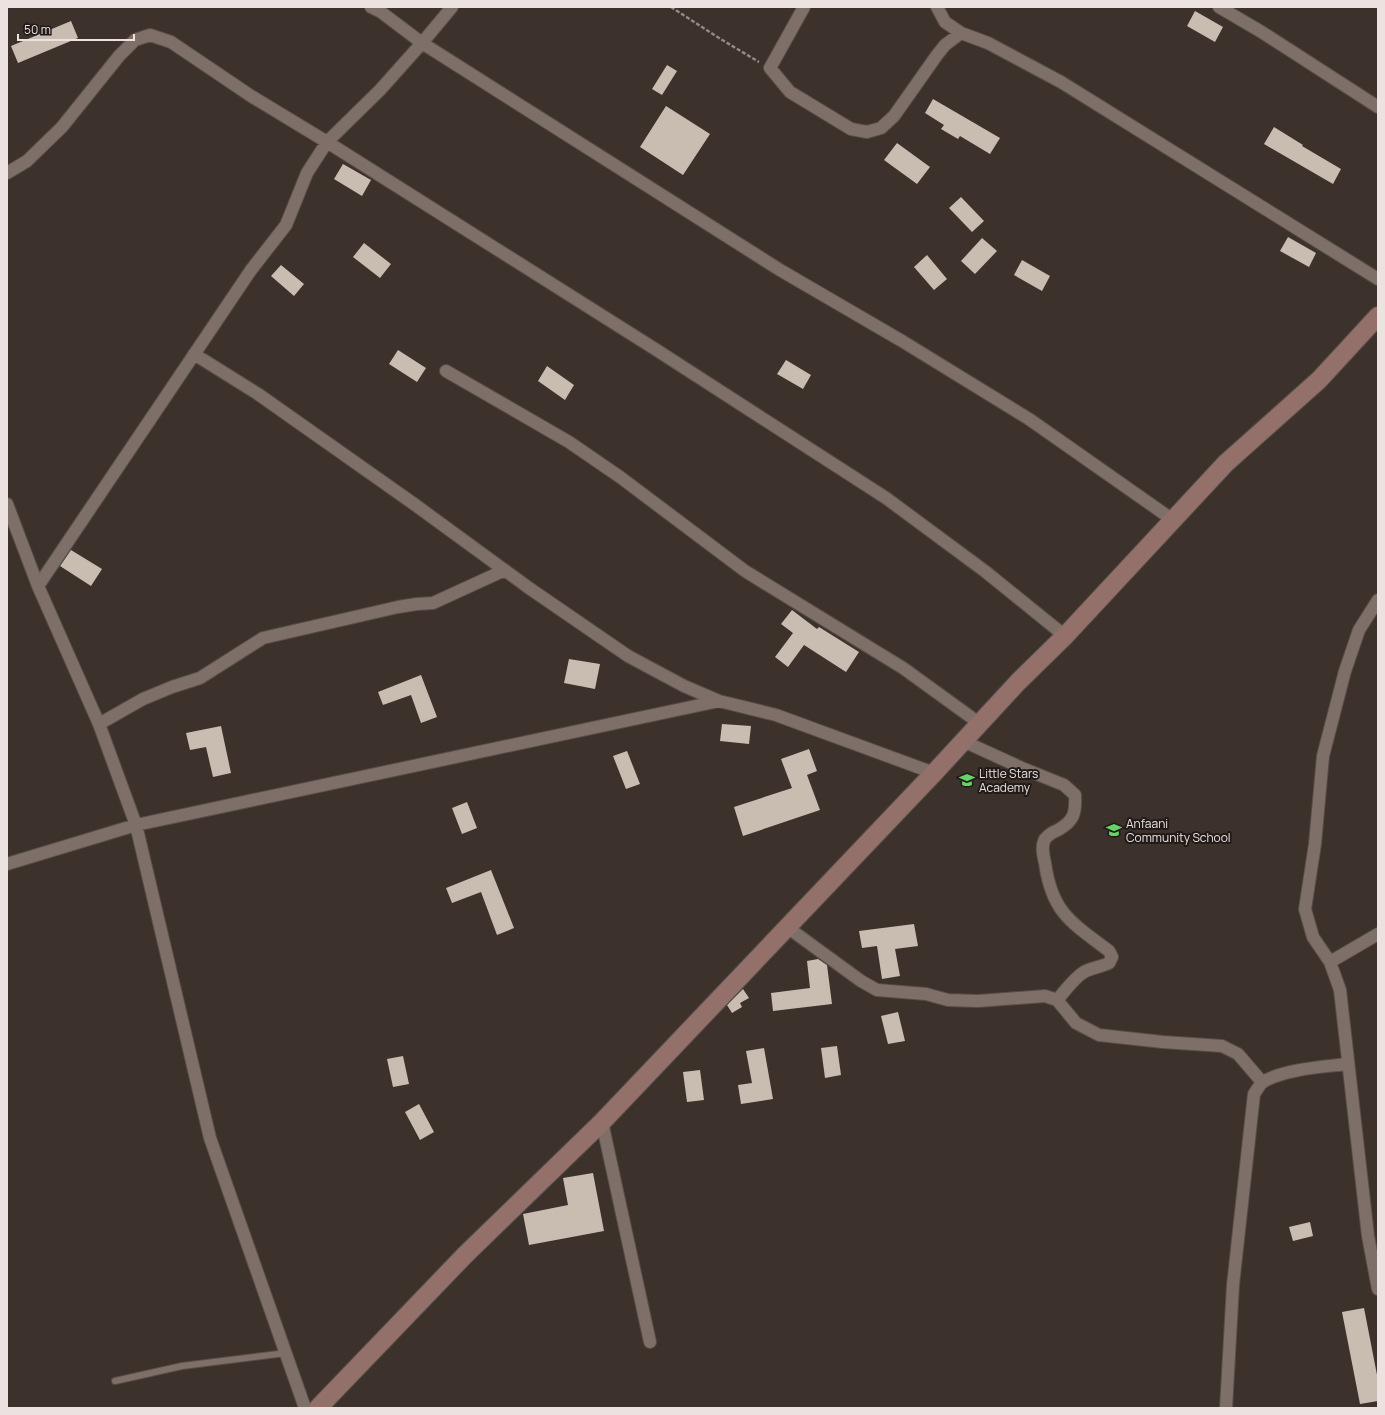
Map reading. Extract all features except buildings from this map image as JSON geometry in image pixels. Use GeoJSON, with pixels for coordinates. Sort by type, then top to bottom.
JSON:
{"type":"FeatureCollection","features":[{"type":"Feature","properties":{"kind":"street"},"geometry":{"type":"LineString","coordinates":[[371,7],[382,12],[422,43],[780,270],[902,341],[1028,419],[1173,520]]}},
{"type":"Feature","properties":{"kind":"street"},"geometry":{"type":"LineString","coordinates":[[38,586],[251,270],[286,225],[307,173],[327,142],[380,90],[452,7]]}},
{"type":"Feature","properties":{"kind":"street"},"geometry":{"type":"LineString","coordinates":[[804,7],[770,68],[790,92],[851,129],[867,132],[881,128],[894,116],[945,45],[961,33]]}},
{"type":"Feature","properties":{"kind":"street"},"geometry":{"type":"LineString","coordinates":[[937,7],[945,22],[961,33],[988,43],[1062,82],[1378,279]]}},
{"type":"Feature","properties":{"kind":"street"},"geometry":{"type":"LineString","coordinates":[[1219,7],[1260,31],[1378,107]]}},
{"type":"Feature","properties":{"kind":"street"},"geometry":{"type":"LineString","coordinates":[[7,173],[27,161],[62,127],[119,56],[135,40],[150,35],[170,42],[251,96],[327,142],[648,345],[886,498],[986,572],[1065,636]]}},
{"type":"Feature","properties":{"kind":"street"},"geometry":{"type":"LineString","coordinates":[[318,1408],[465,1255],[602,1122],[980,723],[1065,636],[1226,463],[1319,380],[1378,316]]}},
{"type":"Feature","properties":{"kind":"street"},"geometry":{"type":"LineString","coordinates":[[194,354],[258,394],[628,656],[684,686],[718,701],[776,715],[934,773]]}},
{"type":"Feature","properties":{"kind":"street"},"geometry":{"type":"LineString","coordinates":[[446,371],[569,442],[626,481],[745,571],[903,668],[980,723]]}},
{"type":"Feature","properties":{"kind":"street"},"geometry":{"type":"LineString","coordinates":[[7,504],[38,586],[99,724],[136,825],[210,1138],[305,1408]]}},
{"type":"Feature","properties":{"kind":"street"},"geometry":{"type":"LineString","coordinates":[[99,724],[142,699],[200,678],[263,638],[398,607],[433,603],[505,570]]}},
{"type":"Feature","properties":{"kind":"street"},"geometry":{"type":"LineString","coordinates":[[1378,600],[1359,630],[1345,671],[1323,756],[1315,844],[1305,909],[1313,937],[1330,962],[1340,990],[1347,1064],[1368,1236],[1378,1289]]}},
{"type":"Feature","properties":{"kind":"street"},"geometry":{"type":"LineString","coordinates":[[7,864],[136,825],[718,701]]}},
{"type":"Feature","properties":{"kind":"street"},"geometry":{"type":"LineString","coordinates":[[963,741],[1064,785],[1075,795],[1076,810],[1071,821],[1049,834],[1044,841],[1042,849],[1048,886],[1056,903],[1073,924],[1109,951],[1112,957],[1109,963],[1099,968],[1085,971],[1057,1000]]}},
{"type":"Feature","properties":{"kind":"street"},"geometry":{"type":"LineString","coordinates":[[787,927],[861,982],[877,990],[926,994],[948,1000],[978,1000],[1045,996],[1057,1000],[1076,1023],[1099,1035],[1163,1042],[1222,1046],[1238,1054],[1262,1082]]}},
{"type":"Feature","properties":{"kind":"street"},"geometry":{"type":"LineString","coordinates":[[1330,962],[1378,934]]}},
{"type":"Feature","properties":{"kind":"street"},"geometry":{"type":"LineString","coordinates":[[1226,1408],[1233,1285],[1254,1094],[1262,1082],[1295,1071],[1347,1064]]}},
{"type":"Feature","properties":{"kind":"street"},"geometry":{"type":"LineString","coordinates":[[602,1122],[650,1342]]}},
{"type":"Feature","properties":{"kind":"lane"},"geometry":{"type":"LineString","coordinates":[[115,1381],[182,1366],[286,1353]]}},
{"type":"Feature","properties":{"kind":"path"},"geometry":{"type":"LineString","coordinates":[[671,7],[719,38],[770,68]]}},
{"type":"Feature","properties":{"kind":"place","name":"Little Stars Academy"},"geometry":{"type":"Point","coordinates":[967,780]}},
{"type":"Feature","properties":{"kind":"place","name":"Anfaani Community School"},"geometry":{"type":"Point","coordinates":[1114,830]}}]}
